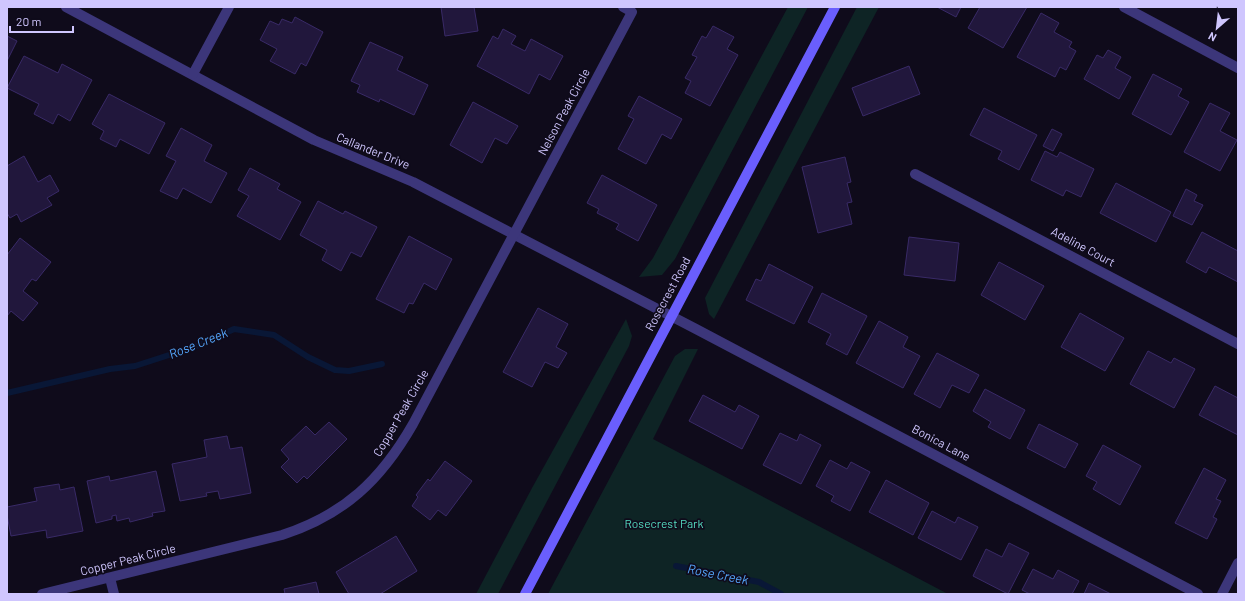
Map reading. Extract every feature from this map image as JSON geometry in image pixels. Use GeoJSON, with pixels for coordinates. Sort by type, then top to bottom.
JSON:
{"type":"FeatureCollection","features":[{"type":"Feature","properties":{"kind":"main road","name":"Rosecrest Road"},"geometry":{"type":"LineString","coordinates":[[524,594],[835,7]]}},
{"type":"Feature","properties":{"kind":"street","name":"Callander Drive"},"geometry":{"type":"LineString","coordinates":[[66,7],[314,140],[397,174],[671,316]]}},
{"type":"Feature","properties":{"kind":"street"},"geometry":{"type":"LineString","coordinates":[[193,74],[229,7]]}},
{"type":"Feature","properties":{"kind":"street","name":"Nelson Peak Circle"},"geometry":{"type":"LineString","coordinates":[[514,234],[632,12],[623,7]]}},
{"type":"Feature","properties":{"kind":"street"},"geometry":{"type":"LineString","coordinates":[[1124,7],[1238,68]]}},
{"type":"Feature","properties":{"kind":"street","name":"Adeline Court"},"geometry":{"type":"LineString","coordinates":[[915,174],[1238,344]]}},
{"type":"Feature","properties":{"kind":"street","name":"Copper Peak Circle"},"geometry":{"type":"LineString","coordinates":[[42,594],[282,536],[305,528],[322,519],[353,498],[368,486],[385,467],[400,446],[514,234]]}},
{"type":"Feature","properties":{"kind":"street","name":"Bonica Lane"},"geometry":{"type":"LineString","coordinates":[[671,316],[1198,594]]}},
{"type":"Feature","properties":{"kind":"street"},"geometry":{"type":"LineString","coordinates":[[1222,594],[1238,563]]}},
{"type":"Feature","properties":{"kind":"street"},"geometry":{"type":"LineString","coordinates":[[110,578],[114,594]]}},
{"type":"Feature","properties":{"kind":"green space"},"geometry":{"type":"Polygon","coordinates":[[[788,7],[808,7],[675,259],[662,275],[639,277],[653,258],[788,7]]]}},
{"type":"Feature","properties":{"kind":"green space"},"geometry":{"type":"Polygon","coordinates":[[[857,7],[879,7],[714,319],[709,314],[705,298],[857,7]]]}},
{"type":"Feature","properties":{"kind":"green space"},"geometry":{"type":"Polygon","coordinates":[[[626,319],[632,336],[629,346],[498,594],[476,594],[532,488],[626,319]]]}},
{"type":"Feature","properties":{"kind":"green space","name":"Rosecrest Park"},"geometry":{"type":"Polygon","coordinates":[[[685,349],[698,349],[653,439],[948,594],[548,594],[675,356],[685,349]]]}},
{"type":"Feature","properties":{"kind":"building"},"geometry":{"type":"Polygon","coordinates":[[[441,7],[474,7],[478,31],[445,36],[441,7]]]}},
{"type":"Feature","properties":{"kind":"building"},"geometry":{"type":"Polygon","coordinates":[[[937,7],[961,7],[956,17],[937,7]]]}},
{"type":"Feature","properties":{"kind":"building"},"geometry":{"type":"Polygon","coordinates":[[[980,7],[1027,7],[1003,48],[968,28],[980,7]]]}},
{"type":"Feature","properties":{"kind":"building"},"geometry":{"type":"Polygon","coordinates":[[[1041,13],[1059,23],[1054,32],[1072,42],[1069,47],[1076,51],[1066,70],[1060,67],[1055,77],[1017,57],[1041,13]]]}},
{"type":"Feature","properties":{"kind":"building"},"geometry":{"type":"Polygon","coordinates":[[[295,17],[323,32],[306,66],[301,63],[295,74],[270,61],[277,49],[260,40],[270,21],[279,25],[282,19],[292,23],[295,17]]]}},
{"type":"Feature","properties":{"kind":"building"},"geometry":{"type":"Polygon","coordinates":[[[713,26],[734,37],[727,49],[738,55],[710,106],[685,93],[691,81],[685,78],[697,57],[692,55],[702,36],[706,38],[713,26]]]}},
{"type":"Feature","properties":{"kind":"building"},"geometry":{"type":"Polygon","coordinates":[[[503,29],[516,36],[511,44],[525,51],[531,39],[563,56],[550,80],[539,74],[529,94],[477,66],[493,36],[498,39],[503,29]]]}},
{"type":"Feature","properties":{"kind":"building"},"geometry":{"type":"Polygon","coordinates":[[[7,36],[17,41],[7,61],[7,36]]]}},
{"type":"Feature","properties":{"kind":"building"},"geometry":{"type":"Polygon","coordinates":[[[370,42],[403,57],[397,70],[428,85],[414,115],[380,99],[379,102],[357,92],[360,85],[351,81],[370,42]]]}},
{"type":"Feature","properties":{"kind":"building"},"geometry":{"type":"Polygon","coordinates":[[[1108,50],[1121,57],[1115,68],[1131,77],[1119,99],[1084,79],[1097,55],[1103,58],[1108,50]]]}},
{"type":"Feature","properties":{"kind":"building"},"geometry":{"type":"Polygon","coordinates":[[[24,56],[58,73],[62,64],[92,80],[70,121],[58,114],[53,124],[34,114],[39,104],[7,88],[24,56]]]}},
{"type":"Feature","properties":{"kind":"building"},"geometry":{"type":"Polygon","coordinates":[[[909,66],[920,94],[863,116],[852,88],[909,66]]]}},
{"type":"Feature","properties":{"kind":"building"},"geometry":{"type":"Polygon","coordinates":[[[1153,74],[1182,89],[1178,96],[1189,102],[1171,135],[1132,114],[1153,74]]]}},
{"type":"Feature","properties":{"kind":"building"},"geometry":{"type":"Polygon","coordinates":[[[109,94],[165,123],[149,154],[120,139],[116,147],[100,139],[104,131],[92,124],[109,94]]]}},
{"type":"Feature","properties":{"kind":"building"},"geometry":{"type":"Polygon","coordinates":[[[639,96],[682,119],[671,139],[662,134],[646,164],[618,149],[634,119],[628,116],[639,96]]]}},
{"type":"Feature","properties":{"kind":"building"},"geometry":{"type":"Polygon","coordinates":[[[473,102],[518,126],[507,144],[495,138],[482,163],[450,145],[473,102]]]}},
{"type":"Feature","properties":{"kind":"building"},"geometry":{"type":"Polygon","coordinates":[[[1210,103],[1230,113],[1220,131],[1237,140],[1220,171],[1184,152],[1210,103]]]}},
{"type":"Feature","properties":{"kind":"building"},"geometry":{"type":"Polygon","coordinates":[[[984,108],[1037,135],[1019,170],[998,159],[1002,151],[970,135],[984,108]]]}},
{"type":"Feature","properties":{"kind":"building"},"geometry":{"type":"Polygon","coordinates":[[[181,128],[212,145],[204,161],[227,173],[211,203],[183,188],[177,199],[160,191],[176,161],[166,156],[181,128]]]}},
{"type":"Feature","properties":{"kind":"building"},"geometry":{"type":"Polygon","coordinates":[[[1052,129],[1062,134],[1053,151],[1043,146],[1052,129]]]}},
{"type":"Feature","properties":{"kind":"building"},"geometry":{"type":"Polygon","coordinates":[[[1045,151],[1057,157],[1060,152],[1094,169],[1081,197],[1066,190],[1063,196],[1031,180],[1045,151]]]}},
{"type":"Feature","properties":{"kind":"building"},"geometry":{"type":"Polygon","coordinates":[[[24,156],[38,182],[50,175],[59,191],[47,198],[52,205],[21,222],[17,214],[10,218],[7,213],[7,166],[24,156]]]}},
{"type":"Feature","properties":{"kind":"building"},"geometry":{"type":"Polygon","coordinates":[[[845,157],[851,182],[847,183],[852,202],[847,203],[852,224],[818,233],[802,167],[845,157]]]}},
{"type":"Feature","properties":{"kind":"building"},"geometry":{"type":"Polygon","coordinates":[[[250,168],[280,184],[277,189],[301,202],[280,240],[237,216],[249,196],[238,190],[250,168]]]}},
{"type":"Feature","properties":{"kind":"building"},"geometry":{"type":"Polygon","coordinates":[[[602,175],[657,205],[638,241],[616,229],[619,224],[597,213],[599,209],[587,203],[602,175]]]}},
{"type":"Feature","properties":{"kind":"building"},"geometry":{"type":"Polygon","coordinates":[[[1116,183],[1171,212],[1156,242],[1100,213],[1116,183]]]}},
{"type":"Feature","properties":{"kind":"building"},"geometry":{"type":"Polygon","coordinates":[[[1186,189],[1197,195],[1194,201],[1203,205],[1192,225],[1173,216],[1186,189]]]}},
{"type":"Feature","properties":{"kind":"building"},"geometry":{"type":"Polygon","coordinates":[[[318,201],[343,214],[345,211],[377,227],[361,257],[351,252],[341,271],[322,260],[327,250],[300,235],[318,201]]]}},
{"type":"Feature","properties":{"kind":"building"},"geometry":{"type":"Polygon","coordinates":[[[1202,232],[1238,251],[1238,282],[1209,267],[1206,273],[1186,262],[1202,232]]]}},
{"type":"Feature","properties":{"kind":"building"},"geometry":{"type":"Polygon","coordinates":[[[409,236],[452,259],[436,290],[424,283],[413,304],[409,303],[404,313],[376,299],[409,236]]]}},
{"type":"Feature","properties":{"kind":"building"},"geometry":{"type":"Polygon","coordinates":[[[909,237],[959,243],[955,281],[904,275],[909,237]]]}},
{"type":"Feature","properties":{"kind":"building"},"geometry":{"type":"Polygon","coordinates":[[[20,238],[51,262],[36,281],[32,279],[23,291],[38,303],[23,321],[11,311],[7,316],[7,255],[20,238]]]}},
{"type":"Feature","properties":{"kind":"building"},"geometry":{"type":"Polygon","coordinates":[[[999,262],[1044,286],[1025,320],[981,295],[999,262]]]}},
{"type":"Feature","properties":{"kind":"building"},"geometry":{"type":"Polygon","coordinates":[[[769,264],[813,287],[794,324],[746,300],[756,279],[761,281],[769,264]]]}},
{"type":"Feature","properties":{"kind":"building"},"geometry":{"type":"Polygon","coordinates":[[[822,293],[867,316],[847,355],[826,344],[831,334],[808,322],[822,293]]]}},
{"type":"Feature","properties":{"kind":"building"},"geometry":{"type":"Polygon","coordinates":[[[538,308],[568,324],[556,347],[567,353],[558,368],[545,362],[532,387],[503,372],[538,308]]]}},
{"type":"Feature","properties":{"kind":"building"},"geometry":{"type":"Polygon","coordinates":[[[1080,313],[1124,338],[1105,371],[1061,347],[1080,313]]]}},
{"type":"Feature","properties":{"kind":"building"},"geometry":{"type":"Polygon","coordinates":[[[879,321],[908,337],[903,347],[920,356],[903,388],[856,363],[879,321]]]}},
{"type":"Feature","properties":{"kind":"building"},"geometry":{"type":"Polygon","coordinates":[[[1148,351],[1171,363],[1174,358],[1195,369],[1174,408],[1130,384],[1148,351]]]}},
{"type":"Feature","properties":{"kind":"building"},"geometry":{"type":"Polygon","coordinates":[[[937,353],[979,375],[969,393],[952,385],[940,408],[914,394],[937,353]]]}},
{"type":"Feature","properties":{"kind":"building"},"geometry":{"type":"Polygon","coordinates":[[[1215,386],[1238,398],[1238,435],[1199,415],[1215,386]]]}},
{"type":"Feature","properties":{"kind":"building"},"geometry":{"type":"Polygon","coordinates":[[[985,389],[1025,410],[1010,439],[988,427],[991,422],[973,411],[985,389]]]}},
{"type":"Feature","properties":{"kind":"building"},"geometry":{"type":"Polygon","coordinates":[[[703,395],[735,412],[739,405],[759,416],[742,449],[689,421],[703,395]]]}},
{"type":"Feature","properties":{"kind":"building"},"geometry":{"type":"Polygon","coordinates":[[[329,422],[347,439],[307,479],[304,476],[297,483],[281,467],[289,459],[281,450],[306,426],[315,435],[329,422]]]}},
{"type":"Feature","properties":{"kind":"building"},"geometry":{"type":"Polygon","coordinates":[[[1039,424],[1078,444],[1065,468],[1027,448],[1039,424]]]}},
{"type":"Feature","properties":{"kind":"building"},"geometry":{"type":"Polygon","coordinates":[[[780,433],[797,441],[800,434],[821,445],[801,484],[763,465],[780,433]]]}},
{"type":"Feature","properties":{"kind":"building"},"geometry":{"type":"Polygon","coordinates":[[[227,436],[230,449],[242,447],[251,493],[220,499],[218,491],[206,493],[207,496],[180,501],[172,464],[207,457],[204,440],[227,436]]]}},
{"type":"Feature","properties":{"kind":"building"},"geometry":{"type":"Polygon","coordinates":[[[1103,445],[1141,466],[1120,505],[1093,489],[1097,482],[1086,476],[1103,445]]]}},
{"type":"Feature","properties":{"kind":"building"},"geometry":{"type":"Polygon","coordinates":[[[830,460],[847,469],[851,462],[870,472],[850,511],[831,501],[834,496],[816,486],[830,460]]]}},
{"type":"Feature","properties":{"kind":"building"},"geometry":{"type":"Polygon","coordinates":[[[445,461],[472,481],[446,516],[438,510],[430,520],[412,506],[418,497],[416,495],[428,479],[430,481],[445,461]]]}},
{"type":"Feature","properties":{"kind":"building"},"geometry":{"type":"Polygon","coordinates":[[[1204,468],[1226,480],[1216,499],[1221,501],[1213,517],[1217,519],[1207,539],[1175,523],[1204,468]]]}},
{"type":"Feature","properties":{"kind":"building"},"geometry":{"type":"Polygon","coordinates":[[[156,471],[165,511],[152,513],[153,516],[130,522],[129,518],[117,521],[116,515],[112,516],[112,519],[96,523],[87,481],[109,476],[110,481],[156,471]]]}},
{"type":"Feature","properties":{"kind":"building"},"geometry":{"type":"Polygon","coordinates":[[[886,480],[929,503],[913,535],[869,512],[886,480]]]}},
{"type":"Feature","properties":{"kind":"building"},"geometry":{"type":"Polygon","coordinates":[[[59,484],[60,490],[74,487],[83,531],[47,538],[46,530],[11,536],[7,507],[37,501],[34,488],[59,484]]]}},
{"type":"Feature","properties":{"kind":"building"},"geometry":{"type":"Polygon","coordinates":[[[932,511],[955,523],[958,517],[978,527],[961,560],[918,538],[932,511]]]}},
{"type":"Feature","properties":{"kind":"building"},"geometry":{"type":"Polygon","coordinates":[[[396,536],[417,571],[380,594],[349,594],[336,572],[396,536]]]}},
{"type":"Feature","properties":{"kind":"building"},"geometry":{"type":"Polygon","coordinates":[[[1009,543],[1029,553],[1008,594],[973,576],[986,549],[1002,557],[1009,543]]]}},
{"type":"Feature","properties":{"kind":"building"},"geometry":{"type":"Polygon","coordinates":[[[1033,569],[1053,579],[1058,570],[1079,581],[1072,594],[1030,594],[1022,590],[1033,569]]]}},
{"type":"Feature","properties":{"kind":"building"},"geometry":{"type":"Polygon","coordinates":[[[316,582],[319,594],[285,594],[284,589],[316,582]]]}},
{"type":"Feature","properties":{"kind":"building"},"geometry":{"type":"Polygon","coordinates":[[[1089,583],[1111,594],[1084,594],[1089,583]]]}},
{"type":"Feature","properties":{"kind":"waterway","name":"Rose Creek"},"geometry":{"type":"LineString","coordinates":[[7,393],[110,369],[135,366],[200,345],[234,329],[274,335],[308,357],[335,370],[349,371],[382,364]]}},
{"type":"Feature","properties":{"kind":"waterway","name":"Rose Creek"},"geometry":{"type":"LineString","coordinates":[[676,566],[759,582],[781,594]]}}]}
